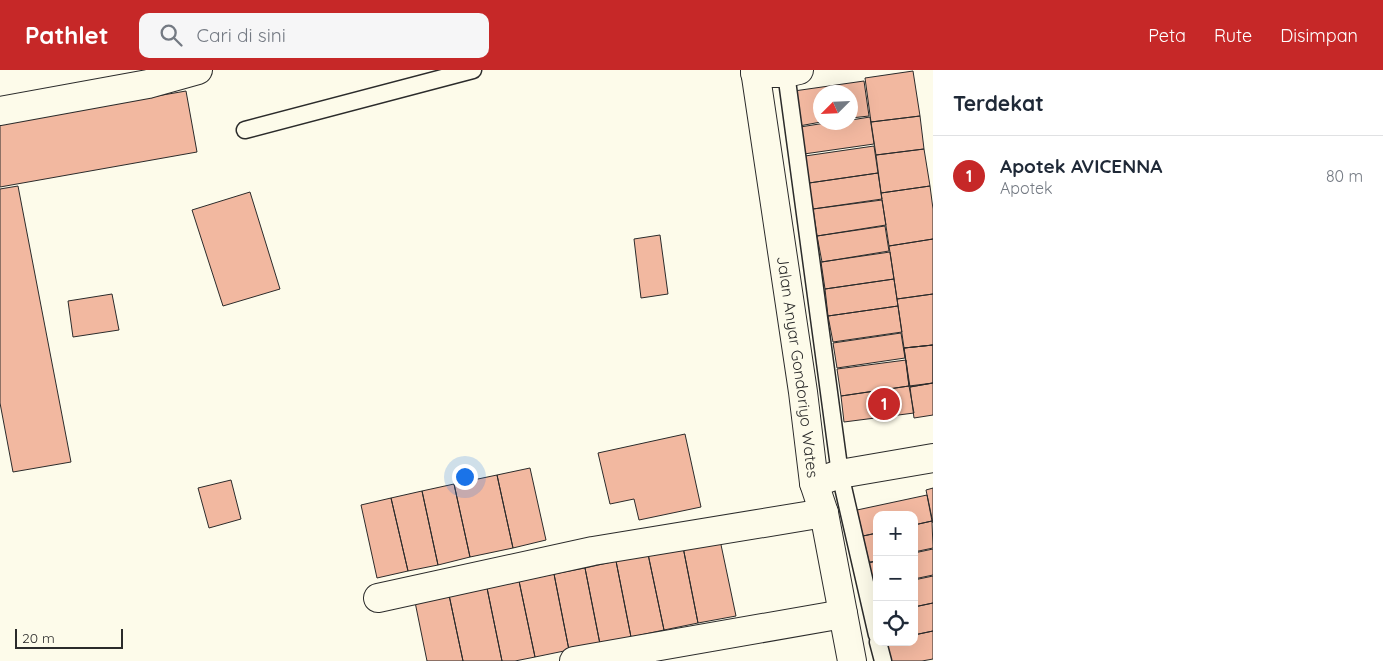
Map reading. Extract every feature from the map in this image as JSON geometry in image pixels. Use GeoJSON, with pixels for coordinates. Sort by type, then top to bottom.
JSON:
{"type":"FeatureCollection","features":[{"type":"Feature","properties":{"kind":"street"},"geometry":{"type":"LineString","coordinates":[[0,111],[148,84],[198,70]]}},
{"type":"Feature","properties":{"kind":"street"},"geometry":{"type":"LineString","coordinates":[[755,71],[792,72]]}},
{"type":"Feature","properties":{"kind":"street","name":"Jalan Anyar Gondoriyo Wates"},"geometry":{"type":"LineString","coordinates":[[755,71],[802,382],[814,483],[824,513],[852,661]]}},
{"type":"Feature","properties":{"kind":"street"},"geometry":{"type":"LineString","coordinates":[[814,483],[840,474],[933,458]]}},
{"type":"Feature","properties":{"kind":"street"},"geometry":{"type":"LineString","coordinates":[[378,598],[593,551],[824,513]]}},
{"type":"Feature","properties":{"kind":"street"},"geometry":{"type":"LineString","coordinates":[[574,661],[843,614]]}},
{"type":"Feature","properties":{"kind":"lane"},"geometry":{"type":"LineString","coordinates":[[245,130],[473,70]]}},
{"type":"Feature","properties":{"kind":"lane"},"geometry":{"type":"LineString","coordinates":[[792,72],[840,474],[873,618]]}},
{"type":"Feature","properties":{"kind":"lane"},"geometry":{"type":"LineString","coordinates":[[879,646],[883,661]]}},
{"type":"Feature","properties":{"kind":"building"},"geometry":{"type":"Polygon","coordinates":[[[913,71],[920,116],[871,122],[865,78],[913,71]]]}},
{"type":"Feature","properties":{"kind":"building"},"geometry":{"type":"Polygon","coordinates":[[[864,81],[869,116],[858,117],[858,85],[836,85],[864,81]]]}},
{"type":"Feature","properties":{"kind":"building"},"geometry":{"type":"Polygon","coordinates":[[[813,88],[813,123],[799,126],[794,91],[813,88]]]}},
{"type":"Feature","properties":{"kind":"building"},"geometry":{"type":"Polygon","coordinates":[[[186,91],[197,152],[0,187],[0,123],[186,91]]]}},
{"type":"Feature","properties":{"kind":"building"},"geometry":{"type":"Polygon","coordinates":[[[920,116],[924,149],[876,155],[871,122],[920,116]]]}},
{"type":"Feature","properties":{"kind":"building"},"geometry":{"type":"Polygon","coordinates":[[[870,117],[874,144],[804,154],[800,127],[813,125],[813,130],[858,130],[858,119],[870,117]]]}},
{"type":"Feature","properties":{"kind":"building"},"geometry":{"type":"Polygon","coordinates":[[[874,146],[878,173],[809,183],[805,156],[874,146]]]}},
{"type":"Feature","properties":{"kind":"building"},"geometry":{"type":"Polygon","coordinates":[[[924,149],[930,186],[881,193],[876,155],[924,149]]]}},
{"type":"Feature","properties":{"kind":"building"},"geometry":{"type":"Polygon","coordinates":[[[878,173],[882,199],[813,209],[809,183],[878,173]]]}},
{"type":"Feature","properties":{"kind":"building"},"geometry":{"type":"Polygon","coordinates":[[[18,186],[71,462],[13,472],[0,403],[0,189],[18,186]]]}},
{"type":"Feature","properties":{"kind":"building"},"geometry":{"type":"Polygon","coordinates":[[[930,186],[933,209],[933,239],[889,246],[881,193],[930,186]]]}},
{"type":"Feature","properties":{"kind":"building"},"geometry":{"type":"Polygon","coordinates":[[[250,192],[280,289],[223,306],[192,210],[250,192]]]}},
{"type":"Feature","properties":{"kind":"building"},"geometry":{"type":"Polygon","coordinates":[[[882,200],[886,225],[817,236],[813,209],[882,200]]]}},
{"type":"Feature","properties":{"kind":"building"},"geometry":{"type":"Polygon","coordinates":[[[885,226],[889,251],[822,262],[817,236],[885,226]]]}},
{"type":"Feature","properties":{"kind":"building"},"geometry":{"type":"Polygon","coordinates":[[[660,235],[668,294],[641,298],[634,239],[660,235]]]}},
{"type":"Feature","properties":{"kind":"building"},"geometry":{"type":"Polygon","coordinates":[[[933,239],[933,294],[897,299],[889,246],[933,239]]]}},
{"type":"Feature","properties":{"kind":"building"},"geometry":{"type":"Polygon","coordinates":[[[890,252],[894,279],[825,289],[821,262],[890,252]]]}},
{"type":"Feature","properties":{"kind":"building"},"geometry":{"type":"Polygon","coordinates":[[[894,279],[898,306],[828,316],[825,289],[894,279]]]}},
{"type":"Feature","properties":{"kind":"building"},"geometry":{"type":"Polygon","coordinates":[[[112,294],[119,330],[73,337],[68,301],[112,294]]]}},
{"type":"Feature","properties":{"kind":"building"},"geometry":{"type":"Polygon","coordinates":[[[933,294],[933,345],[904,348],[897,299],[933,294]]]}},
{"type":"Feature","properties":{"kind":"building"},"geometry":{"type":"Polygon","coordinates":[[[898,306],[902,332],[833,342],[828,316],[898,306]]]}},
{"type":"Feature","properties":{"kind":"building"},"geometry":{"type":"Polygon","coordinates":[[[901,333],[905,358],[837,368],[833,343],[901,333]]]}},
{"type":"Feature","properties":{"kind":"building"},"geometry":{"type":"Polygon","coordinates":[[[933,345],[933,383],[910,387],[904,348],[933,345]]]}},
{"type":"Feature","properties":{"kind":"building"},"geometry":{"type":"Polygon","coordinates":[[[933,345],[933,383],[909,386],[904,348],[933,345]]]}},
{"type":"Feature","properties":{"kind":"building"},"geometry":{"type":"Polygon","coordinates":[[[906,360],[909,386],[841,396],[837,369],[906,360]]]}},
{"type":"Feature","properties":{"kind":"building"},"geometry":{"type":"Polygon","coordinates":[[[933,383],[933,415],[914,418],[910,387],[933,383]]]}},
{"type":"Feature","properties":{"kind":"building"},"geometry":{"type":"Polygon","coordinates":[[[909,386],[914,413],[844,422],[841,396],[909,386]]]}},
{"type":"Feature","properties":{"kind":"building"},"geometry":{"type":"Polygon","coordinates":[[[685,434],[701,507],[639,520],[634,499],[610,504],[598,453],[685,434]]]}},
{"type":"Feature","properties":{"kind":"building"},"geometry":{"type":"Polygon","coordinates":[[[530,468],[546,540],[513,548],[497,475],[530,468]]]}},
{"type":"Feature","properties":{"kind":"building"},"geometry":{"type":"Polygon","coordinates":[[[497,475],[513,548],[470,557],[454,484],[497,475]]]}},
{"type":"Feature","properties":{"kind":"building"},"geometry":{"type":"Polygon","coordinates":[[[231,480],[241,519],[209,528],[198,488],[231,480]]]}},
{"type":"Feature","properties":{"kind":"building"},"geometry":{"type":"Polygon","coordinates":[[[454,484],[470,557],[438,565],[422,491],[454,484]]]}},
{"type":"Feature","properties":{"kind":"building"},"geometry":{"type":"Polygon","coordinates":[[[933,488],[933,523],[926,490],[933,488]]]}},
{"type":"Feature","properties":{"kind":"building"},"geometry":{"type":"Polygon","coordinates":[[[422,491],[438,565],[408,571],[391,498],[422,491]]]}},
{"type":"Feature","properties":{"kind":"building"},"geometry":{"type":"Polygon","coordinates":[[[927,495],[932,521],[918,524],[918,511],[873,511],[873,534],[863,536],[857,510],[927,495]]]}},
{"type":"Feature","properties":{"kind":"building"},"geometry":{"type":"Polygon","coordinates":[[[391,498],[408,571],[377,578],[361,505],[391,498]]]}},
{"type":"Feature","properties":{"kind":"building"},"geometry":{"type":"Polygon","coordinates":[[[932,521],[933,548],[918,551],[918,524],[932,521]]]}},
{"type":"Feature","properties":{"kind":"building"},"geometry":{"type":"Polygon","coordinates":[[[873,534],[873,562],[869,562],[863,536],[873,534]]]}},
{"type":"Feature","properties":{"kind":"building"},"geometry":{"type":"Polygon","coordinates":[[[720,540],[736,616],[698,623],[683,547],[720,540]]]}},
{"type":"Feature","properties":{"kind":"building"},"geometry":{"type":"Polygon","coordinates":[[[683,547],[698,623],[664,630],[648,554],[683,547]]]}},
{"type":"Feature","properties":{"kind":"building"},"geometry":{"type":"Polygon","coordinates":[[[933,549],[933,575],[918,578],[918,552],[933,549]]]}},
{"type":"Feature","properties":{"kind":"building"},"geometry":{"type":"Polygon","coordinates":[[[648,554],[664,630],[631,637],[616,561],[648,554]]]}},
{"type":"Feature","properties":{"kind":"building"},"geometry":{"type":"Polygon","coordinates":[[[616,561],[631,637],[600,644],[585,568],[616,561]]]}},
{"type":"Feature","properties":{"kind":"building"},"geometry":{"type":"Polygon","coordinates":[[[873,562],[873,580],[869,563],[873,562]]]}},
{"type":"Feature","properties":{"kind":"building"},"geometry":{"type":"Polygon","coordinates":[[[585,568],[600,644],[569,650],[554,574],[585,568]]]}},
{"type":"Feature","properties":{"kind":"building"},"geometry":{"type":"Polygon","coordinates":[[[554,574],[569,650],[535,657],[519,581],[554,574]]]}},
{"type":"Feature","properties":{"kind":"building"},"geometry":{"type":"Polygon","coordinates":[[[933,576],[933,603],[918,606],[918,579],[933,576]]]}},
{"type":"Feature","properties":{"kind":"building"},"geometry":{"type":"Polygon","coordinates":[[[519,581],[535,657],[515,661],[502,661],[487,588],[519,581]]]}},
{"type":"Feature","properties":{"kind":"building"},"geometry":{"type":"Polygon","coordinates":[[[487,588],[502,661],[463,661],[449,595],[487,588]]]}},
{"type":"Feature","properties":{"kind":"building"},"geometry":{"type":"Polygon","coordinates":[[[449,595],[463,661],[427,661],[415,602],[449,595]]]}},
{"type":"Feature","properties":{"kind":"building"},"geometry":{"type":"Polygon","coordinates":[[[933,603],[933,631],[918,634],[918,606],[933,603]]]}},
{"type":"Feature","properties":{"kind":"building"},"geometry":{"type":"Polygon","coordinates":[[[933,631],[933,659],[891,661],[888,646],[918,646],[918,634],[933,631]]]}},
{"type":"Feature","properties":{"kind":"place","name":"Apotek AVICENNA"},"geometry":{"type":"Point","coordinates":[884,404]}}]}
